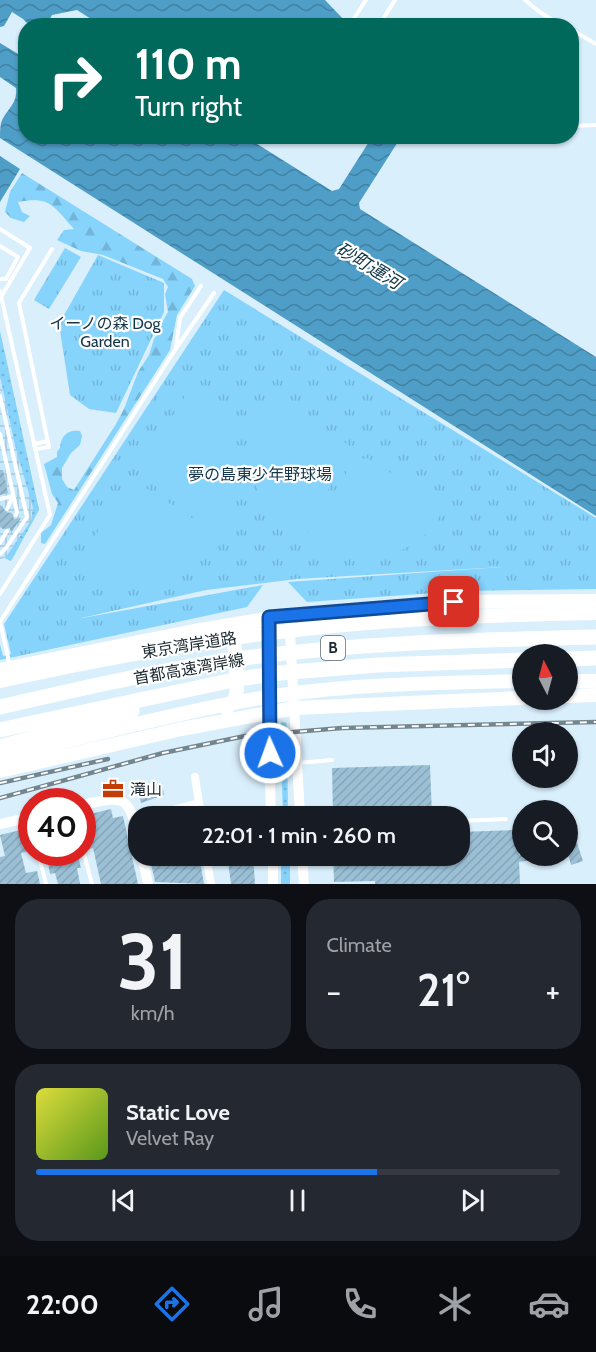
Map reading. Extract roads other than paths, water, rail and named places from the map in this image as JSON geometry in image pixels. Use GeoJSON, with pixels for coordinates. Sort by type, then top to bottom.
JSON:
{"type":"FeatureCollection","features":[{"type":"Feature","properties":{"kind":"highway"},"geometry":{"type":"LineString","coordinates":[[5,668],[269,617],[454,602],[596,601]]}},
{"type":"Feature","properties":{"kind":"highway","name":"東京湾岸道路"},"geometry":{"type":"LineString","coordinates":[[0,681],[159,649],[315,628],[474,616],[596,613]]}},
{"type":"Feature","properties":{"kind":"highway"},"geometry":{"type":"LineString","coordinates":[[182,729],[226,710],[235,698],[237,689],[235,649],[233,642],[224,631],[216,626]]}},
{"type":"Feature","properties":{"kind":"highway","name":"首都高速湾岸線"},"geometry":{"type":"LineString","coordinates":[[0,708],[176,669],[313,651],[402,644],[596,637]]}},
{"type":"Feature","properties":{"kind":"highway"},"geometry":{"type":"LineString","coordinates":[[578,658],[596,658]]}},
{"type":"Feature","properties":{"kind":"highway","name":"首都高速湾岸線"},"geometry":{"type":"LineString","coordinates":[[80,719],[159,703],[196,688],[249,678],[323,668],[512,660]]}},
{"type":"Feature","properties":{"kind":"highway"},"geometry":{"type":"LineString","coordinates":[[0,757],[249,700],[389,684],[512,681]]}},
{"type":"Feature","properties":{"kind":"highway"},"geometry":{"type":"LineString","coordinates":[[578,681],[596,681]]}},
{"type":"Feature","properties":{"kind":"highway"},"geometry":{"type":"LineString","coordinates":[[0,699],[74,691]]}},
{"type":"Feature","properties":{"kind":"highway"},"geometry":{"type":"LineString","coordinates":[[578,696],[596,695]]}},
{"type":"Feature","properties":{"kind":"highway"},"geometry":{"type":"LineString","coordinates":[[0,771],[182,729],[295,708],[512,698]]}},
{"type":"Feature","properties":{"kind":"highway"},"geometry":{"type":"LineString","coordinates":[[0,730],[80,719]]}},
{"type":"Feature","properties":{"kind":"highway"},"geometry":{"type":"LineString","coordinates":[[0,747],[80,719]]}},
{"type":"Feature","properties":{"kind":"street"},"geometry":{"type":"LineString","coordinates":[[289,615],[299,806]]}},
{"type":"Feature","properties":{"kind":"street"},"geometry":{"type":"LineString","coordinates":[[269,617],[268,712],[271,806]]}},
{"type":"Feature","properties":{"kind":"street"},"geometry":{"type":"LineString","coordinates":[[195,777],[199,806]]}},
{"type":"Feature","properties":{"kind":"street"},"geometry":{"type":"LineString","coordinates":[[96,802],[111,799],[124,801],[128,806]]}},
{"type":"Feature","properties":{"kind":"street"},"geometry":{"type":"LineString","coordinates":[[188,806],[199,803]]}},
{"type":"Feature","properties":{"kind":"street"},"geometry":{"type":"LineString","coordinates":[[0,824],[18,821]]}},
{"type":"Feature","properties":{"kind":"street"},"geometry":{"type":"LineString","coordinates":[[144,866],[148,884]]}},
{"type":"Feature","properties":{"kind":"street"},"geometry":{"type":"LineString","coordinates":[[208,866],[211,884]]}},
{"type":"Feature","properties":{"kind":"street"},"geometry":{"type":"LineString","coordinates":[[273,866],[273,884]]}},
{"type":"Feature","properties":{"kind":"street"},"geometry":{"type":"LineString","coordinates":[[303,866],[304,884]]}},
{"type":"Feature","properties":{"kind":"lane"},"geometry":{"type":"LineString","coordinates":[[354,18],[366,0]]}},
{"type":"Feature","properties":{"kind":"lane"},"geometry":{"type":"LineString","coordinates":[[384,18],[395,0]]}},
{"type":"Feature","properties":{"kind":"lane"},"geometry":{"type":"LineString","coordinates":[[525,0],[549,18]]}},
{"type":"Feature","properties":{"kind":"lane"},"geometry":{"type":"LineString","coordinates":[[579,34],[596,44]]}},
{"type":"Feature","properties":{"kind":"lane"},"geometry":{"type":"LineString","coordinates":[[579,125],[596,124]]}},
{"type":"Feature","properties":{"kind":"lane"},"geometry":{"type":"LineString","coordinates":[[0,229],[30,248],[1,297]]}},
{"type":"Feature","properties":{"kind":"lane"},"geometry":{"type":"LineString","coordinates":[[0,246],[18,257],[6,279],[0,279]]}},
{"type":"Feature","properties":{"kind":"lane"},"geometry":{"type":"LineString","coordinates":[[35,447],[48,441],[19,303],[52,249]]}},
{"type":"Feature","properties":{"kind":"lane"},"geometry":{"type":"LineString","coordinates":[[175,350],[180,318],[201,286]]}},
{"type":"Feature","properties":{"kind":"lane"},"geometry":{"type":"LineString","coordinates":[[0,291],[50,515],[0,594]]}},
{"type":"Feature","properties":{"kind":"lane"},"geometry":{"type":"LineString","coordinates":[[5,668],[0,622],[214,293]]}},
{"type":"Feature","properties":{"kind":"lane"},"geometry":{"type":"LineString","coordinates":[[0,396],[27,517],[0,554]]}},
{"type":"Feature","properties":{"kind":"lane"},"geometry":{"type":"LineString","coordinates":[[0,434],[14,495],[16,515]]}},
{"type":"Feature","properties":{"kind":"lane"},"geometry":{"type":"LineString","coordinates":[[0,505],[2,498],[14,495]]}},
{"type":"Feature","properties":{"kind":"lane"},"geometry":{"type":"LineString","coordinates":[[7,509],[14,495]]}},
{"type":"Feature","properties":{"kind":"lane"},"geometry":{"type":"LineString","coordinates":[[0,543],[7,531]]}},
{"type":"Feature","properties":{"kind":"lane"},"geometry":{"type":"LineString","coordinates":[[297,763],[332,760]]}},
{"type":"Feature","properties":{"kind":"lane"},"geometry":{"type":"LineString","coordinates":[[470,821],[506,819]]}},
{"type":"Feature","properties":{"kind":"lane"},"geometry":{"type":"LineString","coordinates":[[42,866],[46,884]]}},
{"type":"Feature","properties":{"kind":"lane"},"geometry":{"type":"LineString","coordinates":[[87,866],[92,884]]}},
{"type":"Feature","properties":{"kind":"water"},"geometry":{"type":"Polygon","coordinates":[[[0,0],[325,0],[342,18],[90,18],[77,10],[52,15],[50,18],[21,18],[12,12],[4,26],[0,27],[0,0]]]}},
{"type":"Feature","properties":{"kind":"water","name":"砂町運河"},"geometry":{"type":"Polygon","coordinates":[[[0,43],[18,54],[18,144],[257,144],[332,191],[339,189],[368,144],[397,144],[359,203],[360,209],[596,357],[596,516],[0,138],[1,123],[15,98],[16,88],[0,77],[0,43]]]}},
{"type":"Feature","properties":{"kind":"water"},"geometry":{"type":"Polygon","coordinates":[[[0,156],[20,169],[0,202],[0,156]]]}},
{"type":"Feature","properties":{"kind":"railway"},"geometry":{"type":"LineString","coordinates":[[0,798],[163,753],[245,736],[342,728],[596,722]]}},
{"type":"Feature","properties":{"kind":"railway"},"geometry":{"type":"LineString","coordinates":[[0,783],[108,759]]}},
{"type":"Feature","properties":{"kind":"place","name":"滝山"},"geometry":{"type":"Point","coordinates":[113,789]}},
{"type":"Feature","properties":{"kind":"park label","name":"イーノの森 Dog Garden"},"geometry":{"type":"Point","coordinates":[105,332]}},
{"type":"Feature","properties":{"kind":"park label","name":"夢の島東少年野球場"},"geometry":{"type":"Point","coordinates":[260,474]}}]}
